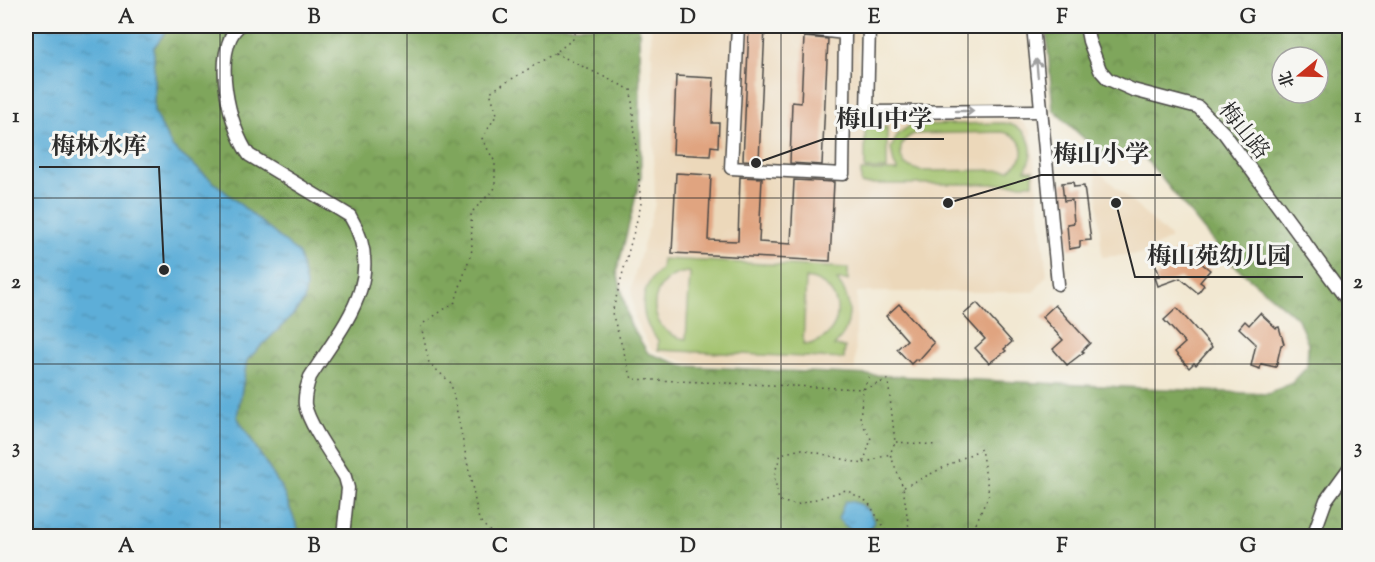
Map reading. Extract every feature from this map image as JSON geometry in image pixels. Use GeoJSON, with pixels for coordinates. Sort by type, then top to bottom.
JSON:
{"type":"FeatureCollection","features":[{"type":"Feature","properties":{"kind":"street"},"geometry":{"type":"LineString","coordinates":[[239,26],[232,31],[224,60],[229,104],[241,144],[249,155],[350,216],[359,231],[364,247],[366,262],[361,295],[310,377],[305,391],[305,405],[310,418],[345,477],[348,488],[343,537]]}},
{"type":"Feature","properties":{"kind":"street"},"geometry":{"type":"LineString","coordinates":[[738,26],[731,168],[843,174],[845,33],[780,26]]}},
{"type":"Feature","properties":{"kind":"street"},"geometry":{"type":"LineString","coordinates":[[869,26],[867,112],[1041,111]]}},
{"type":"Feature","properties":{"kind":"street"},"geometry":{"type":"LineString","coordinates":[[1033,26],[1058,284]]}},
{"type":"Feature","properties":{"kind":"street","name":"梅山路"},"geometry":{"type":"LineString","coordinates":[[1086,26],[1100,70],[1108,79],[1133,90],[1198,107],[1224,133],[1350,304]]}},
{"type":"Feature","properties":{"kind":"street"},"geometry":{"type":"LineString","coordinates":[[845,85],[868,85]]}},
{"type":"Feature","properties":{"kind":"street"},"geometry":{"type":"LineString","coordinates":[[1313,537],[1326,500],[1350,467]]}},
{"type":"Feature","properties":{"kind":"path"},"geometry":{"type":"LineString","coordinates":[[494,537],[479,520],[451,383],[429,363],[421,326],[455,302],[472,250],[471,213],[495,188],[495,162],[482,139],[497,114],[490,92],[555,53],[573,39],[578,26]]}},
{"type":"Feature","properties":{"kind":"path"},"geometry":{"type":"LineString","coordinates":[[555,53],[631,90],[641,205],[612,313],[632,379],[863,390],[888,380],[896,442],[890,454],[863,464],[802,449],[781,454],[774,475],[779,501],[796,505],[846,490],[867,502],[889,537]]}},
{"type":"Feature","properties":{"kind":"path"},"geometry":{"type":"LineString","coordinates":[[863,464],[871,439],[860,419],[863,390],[870,375]]}},
{"type":"Feature","properties":{"kind":"path"},"geometry":{"type":"LineString","coordinates":[[896,442],[936,445]]}},
{"type":"Feature","properties":{"kind":"path"},"geometry":{"type":"LineString","coordinates":[[903,487],[981,449],[989,495],[976,523],[983,537]]}},
{"type":"Feature","properties":{"kind":"path"},"geometry":{"type":"LineString","coordinates":[[890,454],[903,487],[910,537]]}},
{"type":"Feature","properties":{"kind":"shaded area"},"geometry":{"type":"Polygon","coordinates":[[[651,26],[859,26],[858,121],[1019,119],[1031,131],[1047,275],[1034,292],[857,292],[855,370],[687,363],[651,349],[635,320],[631,288],[655,204],[651,26]]]}},
{"type":"Feature","properties":{"kind":"shaded area"},"geometry":{"type":"Polygon","coordinates":[[[1095,168],[1171,238],[1142,254],[1102,257],[1095,168]]]}},
{"type":"Feature","properties":{"kind":"green space"},"geometry":{"type":"Polygon","coordinates":[[[170,26],[639,26],[641,176],[617,272],[630,324],[648,353],[685,366],[1268,394],[1292,383],[1307,367],[1308,344],[1298,319],[1229,261],[1145,158],[1102,155],[1053,110],[1046,26],[1349,26],[1349,536],[300,536],[282,489],[237,417],[247,360],[293,315],[304,301],[299,255],[172,147],[154,112],[154,47],[170,26]]]}},
{"type":"Feature","properties":{"kind":"green space"},"geometry":{"type":"Polygon","coordinates":[[[1004,123],[1013,125],[1020,129],[1029,140],[1031,154],[1025,170],[1033,170],[1033,184],[861,184],[861,171],[898,171],[891,148],[898,134],[911,125],[1004,123]],[[1003,132],[914,134],[903,143],[901,156],[905,165],[920,171],[1009,170],[1021,159],[1022,149],[1016,138],[1003,132]]]}},
{"type":"Feature","properties":{"kind":"green space"},"geometry":{"type":"Polygon","coordinates":[[[865,127],[887,127],[887,169],[865,169],[865,127]]]}},
{"type":"Feature","properties":{"kind":"green space"},"geometry":{"type":"Polygon","coordinates":[[[662,259],[848,268],[848,280],[837,280],[843,288],[849,305],[848,322],[845,331],[834,346],[845,347],[844,359],[658,350],[658,340],[647,323],[643,304],[648,285],[661,269],[662,259]],[[690,273],[674,275],[664,283],[657,293],[655,304],[656,316],[662,326],[672,335],[686,339],[690,273]],[[806,278],[803,345],[818,342],[828,334],[835,324],[837,313],[836,301],[830,291],[820,282],[806,278]]]}},
{"type":"Feature","properties":{"kind":"water"},"geometry":{"type":"Polygon","coordinates":[[[26,26],[170,26],[154,47],[154,112],[172,147],[299,254],[306,285],[304,301],[293,315],[247,360],[237,417],[282,489],[301,536],[26,536],[26,26]]]}},
{"type":"Feature","properties":{"kind":"water"},"geometry":{"type":"Polygon","coordinates":[[[845,501],[859,504],[867,509],[874,522],[869,529],[860,534],[856,533],[838,519],[845,501]]]}},
{"type":"Feature","properties":{"kind":"building"},"geometry":{"type":"Polygon","coordinates":[[[749,27],[765,27],[759,161],[743,160],[749,27]]]}},
{"type":"Feature","properties":{"kind":"building"},"geometry":{"type":"Polygon","coordinates":[[[804,37],[828,39],[822,165],[790,163],[792,102],[801,103],[804,37]]]}},
{"type":"Feature","properties":{"kind":"building"},"geometry":{"type":"Polygon","coordinates":[[[676,76],[714,78],[712,123],[719,123],[718,147],[711,146],[710,156],[673,154],[676,76]]]}},
{"type":"Feature","properties":{"kind":"building"},"geometry":{"type":"Polygon","coordinates":[[[676,173],[711,175],[708,240],[738,241],[740,177],[762,178],[759,242],[791,244],[794,180],[834,182],[830,261],[672,253],[676,173]]]}},
{"type":"Feature","properties":{"kind":"building"},"geometry":{"type":"Polygon","coordinates":[[[1073,182],[1074,187],[1084,186],[1091,240],[1080,241],[1080,247],[1069,249],[1067,224],[1074,223],[1072,200],[1064,201],[1062,183],[1073,182]]]}},
{"type":"Feature","properties":{"kind":"building"},"geometry":{"type":"Polygon","coordinates":[[[1175,250],[1193,253],[1192,256],[1210,270],[1200,282],[1204,285],[1198,293],[1180,278],[1158,286],[1155,277],[1160,276],[1154,261],[1175,253],[1175,250]]]}},
{"type":"Feature","properties":{"kind":"building"},"geometry":{"type":"Polygon","coordinates":[[[977,303],[1012,342],[1004,349],[1006,351],[989,363],[975,348],[985,339],[963,315],[977,303]]]}},
{"type":"Feature","properties":{"kind":"building"},"geometry":{"type":"Polygon","coordinates":[[[899,304],[934,343],[918,361],[916,359],[911,364],[897,349],[907,340],[886,316],[899,304]]]}},
{"type":"Feature","properties":{"kind":"building"},"geometry":{"type":"Polygon","coordinates":[[[1055,305],[1090,343],[1082,351],[1084,352],[1067,365],[1053,349],[1063,340],[1042,317],[1055,305]]]}},
{"type":"Feature","properties":{"kind":"building"},"geometry":{"type":"Polygon","coordinates":[[[1177,308],[1212,347],[1196,365],[1194,363],[1189,368],[1175,352],[1185,343],[1164,320],[1177,308]]]}},
{"type":"Feature","properties":{"kind":"building"},"geometry":{"type":"Polygon","coordinates":[[[1260,313],[1276,328],[1279,327],[1284,344],[1281,345],[1276,367],[1261,364],[1260,369],[1251,366],[1256,344],[1239,328],[1245,321],[1249,325],[1260,313]]]}},
{"type":"Feature","properties":{"kind":"place","name":"梅山中学"},"geometry":{"type":"Point","coordinates":[756,163]}},
{"type":"Feature","properties":{"kind":"place","name":"梅山小学"},"geometry":{"type":"Point","coordinates":[948,203]}},
{"type":"Feature","properties":{"kind":"place","name":"梅山苑幼儿园"},"geometry":{"type":"Point","coordinates":[1116,203]}},
{"type":"Feature","properties":{"kind":"place","name":"梅林水库"},"geometry":{"type":"Point","coordinates":[164,270]}}]}
